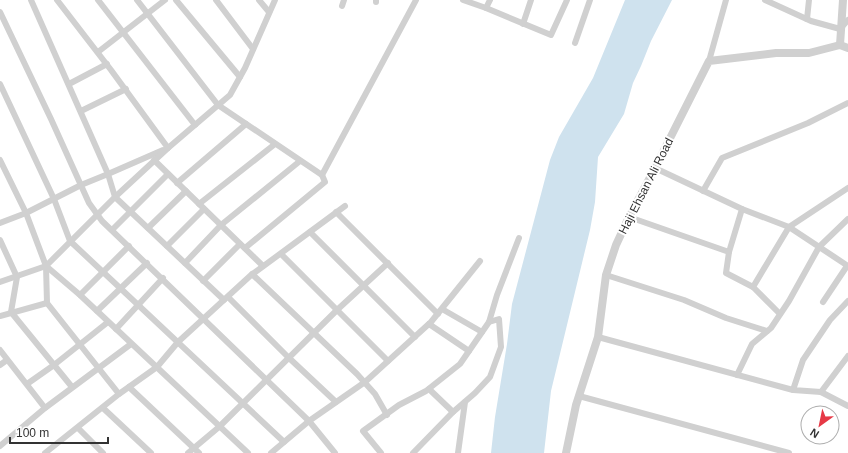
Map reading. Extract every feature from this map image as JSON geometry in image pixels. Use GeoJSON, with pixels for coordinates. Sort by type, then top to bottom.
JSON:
{"type":"FeatureCollection","features":[{"type":"Feature","properties":{"kind":"street"},"geometry":{"type":"LineString","coordinates":[[31,0],[108,174],[115,197],[203,281],[226,298],[336,402]]}},
{"type":"Feature","properties":{"kind":"street"},"geometry":{"type":"LineString","coordinates":[[57,0],[98,52],[168,148]]}},
{"type":"Feature","properties":{"kind":"street"},"geometry":{"type":"LineString","coordinates":[[98,0],[195,125]]}},
{"type":"Feature","properties":{"kind":"street"},"geometry":{"type":"LineString","coordinates":[[137,0],[218,105],[322,175],[325,182],[243,246],[203,281]]}},
{"type":"Feature","properties":{"kind":"street"},"geometry":{"type":"LineString","coordinates":[[98,52],[165,0]]}},
{"type":"Feature","properties":{"kind":"street"},"geometry":{"type":"LineString","coordinates":[[176,0],[240,77]]}},
{"type":"Feature","properties":{"kind":"street"},"geometry":{"type":"LineString","coordinates":[[216,0],[253,49]]}},
{"type":"Feature","properties":{"kind":"street"},"geometry":{"type":"LineString","coordinates":[[259,0],[269,12]]}},
{"type":"Feature","properties":{"kind":"street"},"geometry":{"type":"LineString","coordinates":[[0,282],[46,266],[154,160],[230,95],[240,77],[275,0]]}},
{"type":"Feature","properties":{"kind":"street"},"geometry":{"type":"LineString","coordinates":[[322,175],[416,0]]}},
{"type":"Feature","properties":{"kind":"street"},"geometry":{"type":"LineString","coordinates":[[463,0],[551,35],[567,0]]}},
{"type":"Feature","properties":{"kind":"street"},"geometry":{"type":"LineString","coordinates":[[486,8],[490,0]]}},
{"type":"Feature","properties":{"kind":"street"},"geometry":{"type":"LineString","coordinates":[[523,24],[531,0]]}},
{"type":"Feature","properties":{"kind":"street"},"geometry":{"type":"LineString","coordinates":[[575,43],[590,0]]}},
{"type":"Feature","properties":{"kind":"street"},"geometry":{"type":"LineString","coordinates":[[726,0],[708,61],[776,53],[809,53],[840,45],[848,48]]}},
{"type":"Feature","properties":{"kind":"street"},"geometry":{"type":"LineString","coordinates":[[765,0],[807,19],[840,29]]}},
{"type":"Feature","properties":{"kind":"street"},"geometry":{"type":"LineString","coordinates":[[807,19],[809,0]]}},
{"type":"Feature","properties":{"kind":"street"},"geometry":{"type":"LineString","coordinates":[[840,45],[843,0]]}},
{"type":"Feature","properties":{"kind":"street"},"geometry":{"type":"LineString","coordinates":[[0,12],[89,202],[102,221],[163,278],[309,421],[335,453]]}},
{"type":"Feature","properties":{"kind":"street"},"geometry":{"type":"LineString","coordinates":[[840,29],[848,20]]}},
{"type":"Feature","properties":{"kind":"street","name":"Haji Ehsan Ali Road"},"geometry":{"type":"LineString","coordinates":[[566,453],[579,396],[598,337],[606,275],[616,245],[629,217],[656,168],[708,61]]}},
{"type":"Feature","properties":{"kind":"street"},"geometry":{"type":"LineString","coordinates":[[69,84],[107,64]]}},
{"type":"Feature","properties":{"kind":"street"},"geometry":{"type":"LineString","coordinates":[[0,84],[54,199],[70,241],[284,442]]}},
{"type":"Feature","properties":{"kind":"street"},"geometry":{"type":"LineString","coordinates":[[81,112],[126,90]]}},
{"type":"Feature","properties":{"kind":"street"},"geometry":{"type":"LineString","coordinates":[[703,191],[722,158],[808,123],[848,103]]}},
{"type":"Feature","properties":{"kind":"street"},"geometry":{"type":"LineString","coordinates":[[177,183],[246,124]]}},
{"type":"Feature","properties":{"kind":"street"},"geometry":{"type":"LineString","coordinates":[[167,246],[202,206],[275,144]]}},
{"type":"Feature","properties":{"kind":"street"},"geometry":{"type":"LineString","coordinates":[[0,224],[26,213],[81,185],[168,148]]}},
{"type":"Feature","properties":{"kind":"street"},"geometry":{"type":"LineString","coordinates":[[0,160],[26,213],[46,266],[47,302],[119,394]]}},
{"type":"Feature","properties":{"kind":"street"},"geometry":{"type":"LineString","coordinates":[[154,160],[263,266]]}},
{"type":"Feature","properties":{"kind":"street"},"geometry":{"type":"LineString","coordinates":[[185,263],[221,225],[300,161]]}},
{"type":"Feature","properties":{"kind":"street"},"geometry":{"type":"LineString","coordinates":[[656,168],[742,209],[789,227],[848,266],[824,302]]}},
{"type":"Feature","properties":{"kind":"street"},"geometry":{"type":"LineString","coordinates":[[112,230],[168,174]]}},
{"type":"Feature","properties":{"kind":"street"},"geometry":{"type":"LineString","coordinates":[[753,288],[789,227],[848,188]]}},
{"type":"Feature","properties":{"kind":"street"},"geometry":{"type":"LineString","coordinates":[[148,228],[186,192]]}},
{"type":"Feature","properties":{"kind":"street"},"geometry":{"type":"LineString","coordinates":[[45,453],[119,394],[157,367],[178,342],[252,274],[345,206]]}},
{"type":"Feature","properties":{"kind":"street"},"geometry":{"type":"LineString","coordinates":[[742,209],[729,252],[726,272],[753,288],[780,314]]}},
{"type":"Feature","properties":{"kind":"street"},"geometry":{"type":"LineString","coordinates":[[336,212],[440,311],[482,332]]}},
{"type":"Feature","properties":{"kind":"street"},"geometry":{"type":"LineString","coordinates":[[629,217],[729,252]]}},
{"type":"Feature","properties":{"kind":"street"},"geometry":{"type":"LineString","coordinates":[[737,375],[752,344],[771,328],[819,247],[848,219]]}},
{"type":"Feature","properties":{"kind":"street"},"geometry":{"type":"LineString","coordinates":[[310,232],[415,337]]}},
{"type":"Feature","properties":{"kind":"street"},"geometry":{"type":"LineString","coordinates":[[381,453],[363,431],[399,405],[429,389],[460,364],[489,322],[497,295],[519,238]]}},
{"type":"Feature","properties":{"kind":"street"},"geometry":{"type":"LineString","coordinates":[[0,240],[17,277],[11,312],[72,387]]}},
{"type":"Feature","properties":{"kind":"street"},"geometry":{"type":"LineString","coordinates":[[80,295],[129,246]]}},
{"type":"Feature","properties":{"kind":"street"},"geometry":{"type":"LineString","coordinates":[[281,254],[388,361]]}},
{"type":"Feature","properties":{"kind":"street"},"geometry":{"type":"LineString","coordinates":[[271,453],[309,421],[365,382],[415,337],[440,311],[480,261]]}},
{"type":"Feature","properties":{"kind":"street"},"geometry":{"type":"LineString","coordinates":[[97,311],[147,263]]}},
{"type":"Feature","properties":{"kind":"street"},"geometry":{"type":"LineString","coordinates":[[188,453],[244,404],[313,333],[388,263]]}},
{"type":"Feature","properties":{"kind":"street"},"geometry":{"type":"LineString","coordinates":[[46,266],[80,295],[130,344],[157,367],[248,453]]}},
{"type":"Feature","properties":{"kind":"street"},"geometry":{"type":"LineString","coordinates":[[252,274],[365,382],[375,394],[387,415]]}},
{"type":"Feature","properties":{"kind":"street"},"geometry":{"type":"LineString","coordinates":[[606,275],[684,300],[726,318],[767,331]]}},
{"type":"Feature","properties":{"kind":"street"},"geometry":{"type":"LineString","coordinates":[[116,329],[163,278]]}},
{"type":"Feature","properties":{"kind":"street"},"geometry":{"type":"LineString","coordinates":[[793,390],[803,360],[830,320],[848,301]]}},
{"type":"Feature","properties":{"kind":"street"},"geometry":{"type":"LineString","coordinates":[[0,316],[47,302]]}},
{"type":"Feature","properties":{"kind":"street"},"geometry":{"type":"LineString","coordinates":[[413,453],[490,377],[501,347],[499,319],[489,322]]}},
{"type":"Feature","properties":{"kind":"street"},"geometry":{"type":"LineString","coordinates":[[27,384],[54,365],[108,322]]}},
{"type":"Feature","properties":{"kind":"street"},"geometry":{"type":"LineString","coordinates":[[428,324],[469,351]]}},
{"type":"Feature","properties":{"kind":"street"},"geometry":{"type":"LineString","coordinates":[[598,337],[793,390],[821,392],[848,406]]}},
{"type":"Feature","properties":{"kind":"street"},"geometry":{"type":"LineString","coordinates":[[0,446],[45,408],[130,344]]}},
{"type":"Feature","properties":{"kind":"street"},"geometry":{"type":"LineString","coordinates":[[0,350],[45,408]]}},
{"type":"Feature","properties":{"kind":"street"},"geometry":{"type":"LineString","coordinates":[[821,392],[848,356]]}},
{"type":"Feature","properties":{"kind":"street"},"geometry":{"type":"LineString","coordinates":[[0,365],[8,360]]}},
{"type":"Feature","properties":{"kind":"street"},"geometry":{"type":"LineString","coordinates":[[129,387],[199,453]]}},
{"type":"Feature","properties":{"kind":"street"},"geometry":{"type":"LineString","coordinates":[[429,389],[453,412]]}},
{"type":"Feature","properties":{"kind":"street"},"geometry":{"type":"LineString","coordinates":[[579,396],[789,453]]}},
{"type":"Feature","properties":{"kind":"street"},"geometry":{"type":"LineString","coordinates":[[458,453],[465,402]]}},
{"type":"Feature","properties":{"kind":"street"},"geometry":{"type":"LineString","coordinates":[[103,408],[151,453]]}},
{"type":"Feature","properties":{"kind":"street"},"geometry":{"type":"LineString","coordinates":[[78,428],[102,453]]}},
{"type":"Feature","properties":{"kind":"water"},"geometry":{"type":"Polygon","coordinates":[[[625,0],[672,0],[651,41],[633,83],[624,114],[598,157],[595,202],[590,230],[551,391],[544,453],[491,453],[512,304],[550,160],[559,137],[593,78],[625,0]]]}}]}
